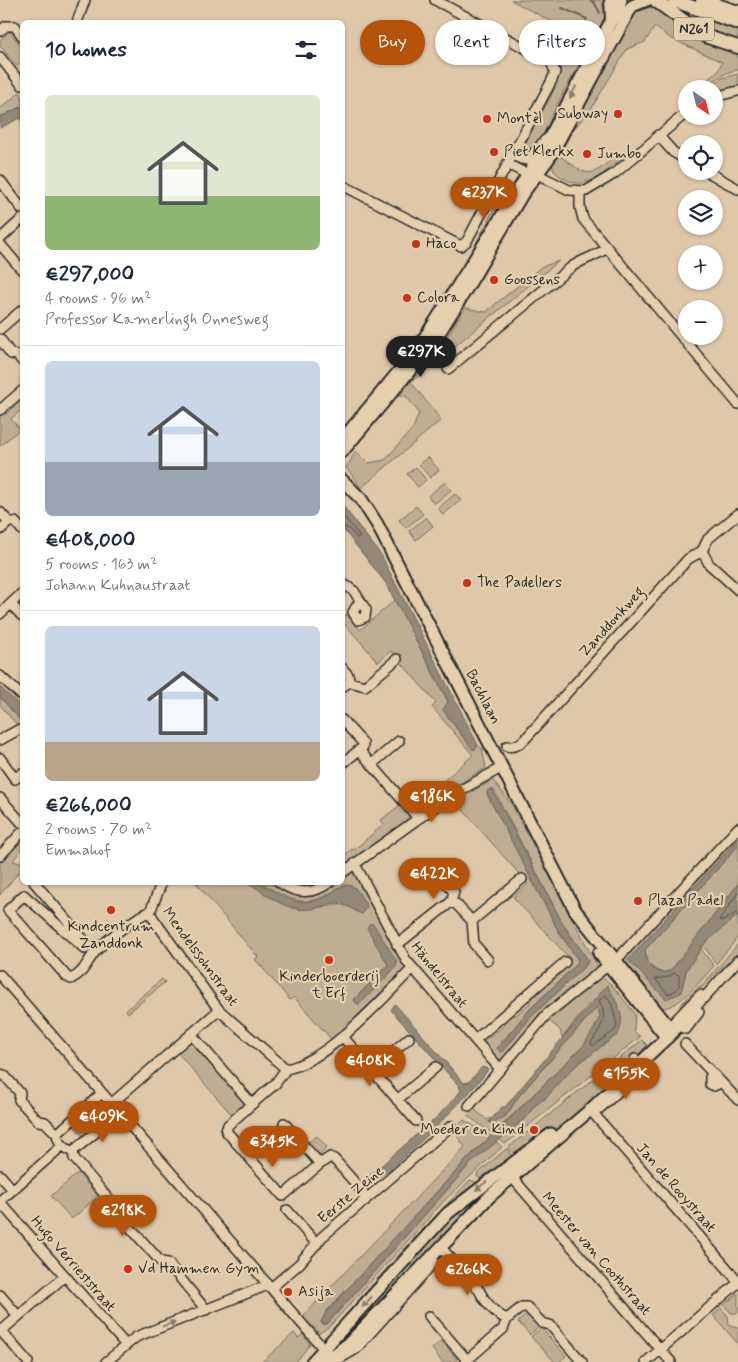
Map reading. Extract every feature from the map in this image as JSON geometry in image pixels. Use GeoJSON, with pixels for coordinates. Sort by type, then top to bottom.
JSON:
{"type":"FeatureCollection","features":[{"type":"Feature","properties":{"kind":"highway"},"geometry":{"type":"LineString","coordinates":[[611,0],[612,19]]}},
{"type":"Feature","properties":{"kind":"highway","name":"N261"},"geometry":{"type":"LineString","coordinates":[[702,0],[738,12]]}},
{"type":"Feature","properties":{"kind":"highway","name":"N261"},"geometry":{"type":"LineString","coordinates":[[675,1],[738,23]]}},
{"type":"Feature","properties":{"kind":"highway","name":"N261"},"geometry":{"type":"LineString","coordinates":[[639,2],[705,36],[738,47]]}},
{"type":"Feature","properties":{"kind":"main road"},"geometry":{"type":"LineString","coordinates":[[345,448],[432,344],[523,194],[550,135],[612,19],[618,12],[639,2]]}},
{"type":"Feature","properties":{"kind":"main road"},"geometry":{"type":"LineString","coordinates":[[345,436],[420,344],[639,2]]}},
{"type":"Feature","properties":{"kind":"main road","name":"Bachlaan"},"geometry":{"type":"LineString","coordinates":[[345,475],[382,533],[501,768],[576,910],[578,922],[587,938],[670,1031]]}},
{"type":"Feature","properties":{"kind":"main road","name":"Bachlaan"},"geometry":{"type":"LineString","coordinates":[[345,483],[360,499]]}},
{"type":"Feature","properties":{"kind":"main road"},"geometry":{"type":"LineString","coordinates":[[529,1158],[590,1110],[670,1031]]}},
{"type":"Feature","properties":{"kind":"main road"},"geometry":{"type":"LineString","coordinates":[[312,1362],[330,1358],[363,1329],[490,1196],[562,1126],[637,1062]]}},
{"type":"Feature","properties":{"kind":"main road"},"geometry":{"type":"LineString","coordinates":[[330,1358],[448,1213],[496,1174],[562,1126]]}},
{"type":"Feature","properties":{"kind":"street"},"geometry":{"type":"LineString","coordinates":[[78,20],[85,0]]}},
{"type":"Feature","properties":{"kind":"street"},"geometry":{"type":"LineString","coordinates":[[345,187],[455,245],[461,246],[466,241],[556,72],[555,66],[545,58],[435,0]]}},
{"type":"Feature","properties":{"kind":"street"},"geometry":{"type":"LineString","coordinates":[[0,31],[6,26],[15,26],[20,33]]}},
{"type":"Feature","properties":{"kind":"street"},"geometry":{"type":"LineString","coordinates":[[0,57],[19,73]]}},
{"type":"Feature","properties":{"kind":"street"},"geometry":{"type":"LineString","coordinates":[[723,95],[738,91]]}},
{"type":"Feature","properties":{"kind":"street"},"geometry":{"type":"LineString","coordinates":[[507,164],[532,171],[569,190],[580,192],[601,184],[678,119]]}},
{"type":"Feature","properties":{"kind":"street"},"geometry":{"type":"LineString","coordinates":[[512,155],[521,160],[528,160],[550,135]]}},
{"type":"Feature","properties":{"kind":"street"},"geometry":{"type":"LineString","coordinates":[[658,135],[678,155]]}},
{"type":"Feature","properties":{"kind":"street"},"geometry":{"type":"LineString","coordinates":[[0,180],[20,206]]}},
{"type":"Feature","properties":{"kind":"street"},"geometry":{"type":"LineString","coordinates":[[722,180],[738,189]]}},
{"type":"Feature","properties":{"kind":"street"},"geometry":{"type":"LineString","coordinates":[[580,192],[581,214],[607,248],[738,404]]}},
{"type":"Feature","properties":{"kind":"street"},"geometry":{"type":"LineString","coordinates":[[0,239],[20,221]]}},
{"type":"Feature","properties":{"kind":"street"},"geometry":{"type":"LineString","coordinates":[[0,244],[20,268]]}},
{"type":"Feature","properties":{"kind":"street"},"geometry":{"type":"LineString","coordinates":[[448,369],[570,268],[578,262],[596,257],[607,248]]}},
{"type":"Feature","properties":{"kind":"street"},"geometry":{"type":"LineString","coordinates":[[0,329],[20,312]]}},
{"type":"Feature","properties":{"kind":"street"},"geometry":{"type":"LineString","coordinates":[[0,339],[11,354],[17,355],[20,359]]}},
{"type":"Feature","properties":{"kind":"street"},"geometry":{"type":"LineString","coordinates":[[0,410],[20,393]]}},
{"type":"Feature","properties":{"kind":"street"},"geometry":{"type":"LineString","coordinates":[[0,512],[16,520]]}},
{"type":"Feature","properties":{"kind":"street","name":"Zanddonkweg"},"geometry":{"type":"LineString","coordinates":[[507,746],[513,747],[520,743],[536,727],[688,559],[702,551],[708,539],[738,514]]}},
{"type":"Feature","properties":{"kind":"street"},"geometry":{"type":"LineString","coordinates":[[0,530],[16,520]]}},
{"type":"Feature","properties":{"kind":"street"},"geometry":{"type":"LineString","coordinates":[[702,551],[709,564],[738,590]]}},
{"type":"Feature","properties":{"kind":"street"},"geometry":{"type":"LineString","coordinates":[[345,585],[354,591],[358,602]]}},
{"type":"Feature","properties":{"kind":"street"},"geometry":{"type":"LineString","coordinates":[[0,614],[20,595]]}},
{"type":"Feature","properties":{"kind":"street"},"geometry":{"type":"LineString","coordinates":[[11,604],[20,614]]}},
{"type":"Feature","properties":{"kind":"street"},"geometry":{"type":"LineString","coordinates":[[345,672],[348,675],[346,685],[365,686],[397,659]]}},
{"type":"Feature","properties":{"kind":"street"},"geometry":{"type":"LineString","coordinates":[[0,676],[20,694]]}},
{"type":"Feature","properties":{"kind":"street"},"geometry":{"type":"LineString","coordinates":[[345,723],[362,743],[361,748],[372,764],[418,818]]}},
{"type":"Feature","properties":{"kind":"street"},"geometry":{"type":"LineString","coordinates":[[0,740],[18,730]]}},
{"type":"Feature","properties":{"kind":"street"},"geometry":{"type":"LineString","coordinates":[[372,764],[399,740]]}},
{"type":"Feature","properties":{"kind":"street"},"geometry":{"type":"LineString","coordinates":[[345,761],[361,748]]}},
{"type":"Feature","properties":{"kind":"street"},"geometry":{"type":"LineString","coordinates":[[1,764],[15,779],[20,775]]}},
{"type":"Feature","properties":{"kind":"street"},"geometry":{"type":"LineString","coordinates":[[345,871],[463,788],[501,768]]}},
{"type":"Feature","properties":{"kind":"street"},"geometry":{"type":"LineString","coordinates":[[0,798],[20,821]]}},
{"type":"Feature","properties":{"kind":"street"},"geometry":{"type":"LineString","coordinates":[[469,1106],[547,1014],[611,963],[650,926],[738,828]]}},
{"type":"Feature","properties":{"kind":"street"},"geometry":{"type":"LineString","coordinates":[[0,856],[20,834]]}},
{"type":"Feature","properties":{"kind":"street","name":"Händelstraat"},"geometry":{"type":"LineString","coordinates":[[355,864],[397,946],[413,968],[500,1069]]}},
{"type":"Feature","properties":{"kind":"street"},"geometry":{"type":"LineString","coordinates":[[397,946],[452,902],[454,892],[438,873]]}},
{"type":"Feature","properties":{"kind":"street"},"geometry":{"type":"LineString","coordinates":[[472,921],[522,879]]}},
{"type":"Feature","properties":{"kind":"street"},"geometry":{"type":"LineString","coordinates":[[34,885],[8,910],[67,977],[72,979],[87,968],[94,954],[138,916],[150,912]]}},
{"type":"Feature","properties":{"kind":"street"},"geometry":{"type":"LineString","coordinates":[[36,885],[87,947]]}},
{"type":"Feature","properties":{"kind":"street","name":"Mendelssohnstraat"},"geometry":{"type":"LineString","coordinates":[[161,885],[150,912],[219,1010],[286,1069]]}},
{"type":"Feature","properties":{"kind":"street"},"geometry":{"type":"LineString","coordinates":[[283,885],[289,889],[305,893],[316,891],[325,885]]}},
{"type":"Feature","properties":{"kind":"street"},"geometry":{"type":"LineString","coordinates":[[24,895],[79,939]]}},
{"type":"Feature","properties":{"kind":"street"},"geometry":{"type":"LineString","coordinates":[[452,902],[472,921],[474,944],[488,960]]}},
{"type":"Feature","properties":{"kind":"street"},"geometry":{"type":"LineString","coordinates":[[670,1031],[738,959]]}},
{"type":"Feature","properties":{"kind":"street"},"geometry":{"type":"LineString","coordinates":[[474,1040],[565,962]]}},
{"type":"Feature","properties":{"kind":"street"},"geometry":{"type":"LineString","coordinates":[[365,1201],[363,1192],[330,1157],[283,1196],[225,1129],[275,1084],[286,1069],[298,1066],[343,1037],[413,968]]}},
{"type":"Feature","properties":{"kind":"street"},"geometry":{"type":"LineString","coordinates":[[670,1031],[686,1029],[738,969]]}},
{"type":"Feature","properties":{"kind":"street"},"geometry":{"type":"LineString","coordinates":[[0,976],[330,1358],[356,1348],[490,1202],[490,1196]]}},
{"type":"Feature","properties":{"kind":"street"},"geometry":{"type":"LineString","coordinates":[[111,1104],[219,1010]]}},
{"type":"Feature","properties":{"kind":"street"},"geometry":{"type":"LineString","coordinates":[[191,1034],[252,1104]]}},
{"type":"Feature","properties":{"kind":"street"},"geometry":{"type":"LineString","coordinates":[[343,1037],[416,1121]]}},
{"type":"Feature","properties":{"kind":"street"},"geometry":{"type":"LineString","coordinates":[[371,1070],[409,1038]]}},
{"type":"Feature","properties":{"kind":"street"},"geometry":{"type":"LineString","coordinates":[[685,1044],[738,1100]]}},
{"type":"Feature","properties":{"kind":"street"},"geometry":{"type":"LineString","coordinates":[[529,1158],[537,1160],[643,1069],[637,1062]]}},
{"type":"Feature","properties":{"kind":"street"},"geometry":{"type":"LineString","coordinates":[[397,1100],[436,1067]]}},
{"type":"Feature","properties":{"kind":"street"},"geometry":{"type":"LineString","coordinates":[[0,1074],[4,1075],[20,1093],[19,1100],[38,1122],[44,1122],[68,1150],[73,1151]]}},
{"type":"Feature","properties":{"kind":"street"},"geometry":{"type":"LineString","coordinates":[[0,1201],[13,1190],[102,1093]]}},
{"type":"Feature","properties":{"kind":"street"},"geometry":{"type":"LineString","coordinates":[[73,1151],[119,1113]]}},
{"type":"Feature","properties":{"kind":"street","name":"Jan de Rooystraat"},"geometry":{"type":"LineString","coordinates":[[593,1113],[738,1282]]}},
{"type":"Feature","properties":{"kind":"street"},"geometry":{"type":"LineString","coordinates":[[284,1123],[320,1164]]}},
{"type":"Feature","properties":{"kind":"street","name":"Eerste Zeine"},"geometry":{"type":"LineString","coordinates":[[106,1362],[125,1344],[147,1332],[270,1287],[299,1264],[317,1244],[451,1126]]}},
{"type":"Feature","properties":{"kind":"street"},"geometry":{"type":"LineString","coordinates":[[73,1151],[74,1158],[117,1209],[118,1214],[161,1262],[168,1263],[206,1310]]}},
{"type":"Feature","properties":{"kind":"street"},"geometry":{"type":"LineString","coordinates":[[496,1174],[504,1172],[511,1176]]}},
{"type":"Feature","properties":{"kind":"street"},"geometry":{"type":"LineString","coordinates":[[0,1175],[13,1190]]}},
{"type":"Feature","properties":{"kind":"street","name":"Meester van Coothstraat"},"geometry":{"type":"LineString","coordinates":[[511,1176],[671,1362]]}},
{"type":"Feature","properties":{"kind":"street","name":"Hugo Verrieststraat"},"geometry":{"type":"LineString","coordinates":[[0,1201],[125,1344]]}},
{"type":"Feature","properties":{"kind":"street"},"geometry":{"type":"LineString","coordinates":[[287,1210],[317,1244]]}},
{"type":"Feature","properties":{"kind":"street"},"geometry":{"type":"LineString","coordinates":[[444,1251],[500,1316],[507,1319]]}},
{"type":"Feature","properties":{"kind":"street"},"geometry":{"type":"LineString","coordinates":[[28,1362],[1,1331],[64,1276]]}},
{"type":"Feature","properties":{"kind":"street"},"geometry":{"type":"LineString","coordinates":[[646,1362],[738,1282]]}},
{"type":"Feature","properties":{"kind":"street"},"geometry":{"type":"LineString","coordinates":[[0,1295],[18,1316]]}},
{"type":"Feature","properties":{"kind":"street"},"geometry":{"type":"LineString","coordinates":[[429,1316],[466,1361],[503,1329],[507,1319],[522,1307],[527,1307],[542,1323],[550,1325],[582,1362]]}},
{"type":"Feature","properties":{"kind":"shaded area"},"geometry":{"type":"Polygon","coordinates":[[[511,0],[602,0],[605,16],[603,20],[548,20],[511,0]]]}},
{"type":"Feature","properties":{"kind":"shaded area"},"geometry":{"type":"Polygon","coordinates":[[[651,7],[658,7],[738,50],[738,70],[726,73],[715,80],[707,80],[718,71],[722,62],[670,38],[655,27],[645,42],[627,49],[591,109],[573,130],[559,155],[577,168],[588,173],[600,169],[617,155],[619,157],[623,154],[624,156],[603,174],[589,182],[572,182],[559,176],[552,163],[632,17],[637,12],[651,7]]]}},
{"type":"Feature","properties":{"kind":"shaded area"},"geometry":{"type":"Polygon","coordinates":[[[676,9],[738,31],[738,45],[711,35],[676,9]]]}},
{"type":"Feature","properties":{"kind":"shaded area"},"geometry":{"type":"Polygon","coordinates":[[[10,32],[20,44],[20,64],[17,66],[0,46],[0,40],[10,32]]]}},
{"type":"Feature","properties":{"kind":"shaded area"},"geometry":{"type":"Polygon","coordinates":[[[562,65],[579,65],[556,106],[543,137],[527,157],[519,152],[521,145],[525,144],[555,88],[554,84],[562,65]]]}},
{"type":"Feature","properties":{"kind":"shaded area"},"geometry":{"type":"Polygon","coordinates":[[[738,74],[738,88],[723,92],[723,80],[719,80],[738,74]]]}},
{"type":"Feature","properties":{"kind":"shaded area"},"geometry":{"type":"Polygon","coordinates":[[[20,92],[20,107],[0,117],[0,109],[20,92]]]}},
{"type":"Feature","properties":{"kind":"shaded area"},"geometry":{"type":"Polygon","coordinates":[[[508,183],[516,188],[475,255],[471,253],[508,183]]]}},
{"type":"Feature","properties":{"kind":"shaded area"},"geometry":{"type":"Polygon","coordinates":[[[559,261],[411,382],[441,420],[361,488],[346,467],[356,451],[368,463],[385,460],[413,428],[419,413],[406,396],[400,395],[450,332],[465,308],[486,312],[541,267],[559,261]]]}},
{"type":"Feature","properties":{"kind":"shaded area"},"geometry":{"type":"Polygon","coordinates":[[[20,402],[20,411],[11,419],[20,429],[0,446],[0,413],[3,411],[6,414],[20,402]]]}},
{"type":"Feature","properties":{"kind":"shaded area"},"geometry":{"type":"Polygon","coordinates":[[[428,457],[439,470],[430,478],[419,464],[428,457]]]}},
{"type":"Feature","properties":{"kind":"shaded area"},"geometry":{"type":"Polygon","coordinates":[[[416,467],[426,480],[418,487],[407,474],[416,467]]]}},
{"type":"Feature","properties":{"kind":"shaded area"},"geometry":{"type":"Polygon","coordinates":[[[445,482],[451,490],[434,504],[428,496],[445,482]]]}},
{"type":"Feature","properties":{"kind":"shaded area"},"geometry":{"type":"Polygon","coordinates":[[[455,494],[461,500],[443,515],[438,508],[455,494]]]}},
{"type":"Feature","properties":{"kind":"shaded area"},"geometry":{"type":"Polygon","coordinates":[[[416,506],[423,514],[406,528],[399,520],[416,506]]]}},
{"type":"Feature","properties":{"kind":"shaded area"},"geometry":{"type":"Polygon","coordinates":[[[426,517],[433,526],[416,540],[409,531],[426,517]]]}},
{"type":"Feature","properties":{"kind":"shaded area"},"geometry":{"type":"Polygon","coordinates":[[[395,600],[448,702],[443,710],[472,750],[478,746],[482,748],[486,768],[447,791],[419,811],[414,807],[473,755],[432,707],[436,703],[391,651],[378,662],[345,624],[345,615],[360,630],[395,600]]]}},
{"type":"Feature","properties":{"kind":"shaded area"},"geometry":{"type":"Polygon","coordinates":[[[0,697],[20,720],[20,729],[0,705],[0,697]]]}},
{"type":"Feature","properties":{"kind":"shaded area"},"geometry":{"type":"Polygon","coordinates":[[[493,780],[512,805],[598,967],[537,1019],[500,1063],[484,1044],[483,1038],[486,1035],[489,1038],[504,1025],[501,1021],[511,1013],[515,1016],[530,1003],[527,999],[571,960],[513,897],[528,884],[455,801],[493,780]],[[494,790],[487,792],[560,934],[578,960],[577,964],[529,1010],[497,1048],[503,1052],[531,1017],[586,965],[588,960],[563,924],[494,790]]]}},
{"type":"Feature","properties":{"kind":"shaded area"},"geometry":{"type":"Polygon","coordinates":[[[401,804],[411,817],[345,865],[345,855],[352,849],[354,850],[384,824],[381,820],[401,804]]]}},
{"type":"Feature","properties":{"kind":"shaded area"},"geometry":{"type":"Polygon","coordinates":[[[738,834],[738,839],[629,960],[641,973],[681,993],[686,971],[701,949],[714,966],[682,999],[667,1007],[660,1008],[622,966],[623,960],[738,834]]]}},
{"type":"Feature","properties":{"kind":"shaded area"},"geometry":{"type":"Polygon","coordinates":[[[20,841],[20,851],[13,861],[20,863],[20,870],[0,895],[0,864],[20,841]]]}},
{"type":"Feature","properties":{"kind":"shaded area"},"geometry":{"type":"Polygon","coordinates":[[[738,846],[738,884],[732,893],[672,969],[662,972],[653,968],[647,963],[645,950],[738,846]]]}},
{"type":"Feature","properties":{"kind":"shaded area"},"geometry":{"type":"Polygon","coordinates":[[[354,871],[405,968],[359,1016],[331,1039],[294,997],[290,1000],[255,959],[258,957],[198,885],[254,885],[279,902],[293,908],[308,909],[330,905],[344,905],[358,913],[339,887],[318,899],[300,901],[282,895],[265,885],[274,885],[294,895],[306,897],[320,893],[333,885],[345,885],[345,878],[354,871]]]}},
{"type":"Feature","properties":{"kind":"shaded area"},"geometry":{"type":"Polygon","coordinates":[[[738,915],[738,937],[716,964],[706,949],[702,947],[713,934],[738,915]]]}},
{"type":"Feature","properties":{"kind":"shaded area"},"geometry":{"type":"Polygon","coordinates":[[[738,944],[738,955],[722,967],[680,1010],[680,1005],[712,974],[738,944]]]}},
{"type":"Feature","properties":{"kind":"shaded area"},"geometry":{"type":"Polygon","coordinates":[[[601,976],[612,985],[635,1014],[634,1031],[640,1037],[505,1144],[499,1139],[528,1116],[533,1107],[546,1098],[573,1068],[618,1034],[617,1003],[589,1004],[562,1038],[560,1030],[547,1019],[601,976]]]}},
{"type":"Feature","properties":{"kind":"shaded area"},"geometry":{"type":"Polygon","coordinates":[[[162,979],[165,982],[128,1013],[126,1010],[162,979]]]}},
{"type":"Feature","properties":{"kind":"shaded area"},"geometry":{"type":"Polygon","coordinates":[[[597,1007],[600,1016],[584,1045],[493,1134],[468,1116],[474,1109],[487,1120],[491,1118],[489,1122],[492,1124],[506,1116],[519,1096],[597,1007]]]}},
{"type":"Feature","properties":{"kind":"shaded area"},"geometry":{"type":"Polygon","coordinates":[[[642,1040],[647,1045],[641,1052],[577,1113],[521,1154],[518,1150],[513,1153],[508,1148],[642,1040]]]}},
{"type":"Feature","properties":{"kind":"shaded area"},"geometry":{"type":"Polygon","coordinates":[[[192,1042],[232,1090],[235,1090],[244,1100],[243,1107],[232,1115],[177,1052],[192,1042]]]}},
{"type":"Feature","properties":{"kind":"shaded area"},"geometry":{"type":"Polygon","coordinates":[[[102,1102],[111,1113],[84,1137],[73,1125],[102,1102]]]}},
{"type":"Feature","properties":{"kind":"shaded area"},"geometry":{"type":"Polygon","coordinates":[[[464,1120],[491,1136],[468,1158],[326,1312],[321,1322],[322,1324],[327,1324],[472,1162],[495,1141],[502,1147],[445,1200],[330,1326],[320,1333],[302,1317],[465,1147],[453,1130],[464,1120]]]}},
{"type":"Feature","properties":{"kind":"shaded area"},"geometry":{"type":"Polygon","coordinates":[[[317,1136],[327,1147],[317,1157],[306,1144],[317,1136]]]}},
{"type":"Feature","properties":{"kind":"shaded area"},"geometry":{"type":"Polygon","coordinates":[[[506,1149],[512,1156],[481,1178],[477,1177],[477,1174],[506,1149]]]}},
{"type":"Feature","properties":{"kind":"shaded area"},"geometry":{"type":"Polygon","coordinates":[[[78,1173],[98,1196],[72,1219],[51,1196],[78,1173]]]}},
{"type":"Feature","properties":{"kind":"shaded area"},"geometry":{"type":"Polygon","coordinates":[[[470,1180],[479,1183],[339,1331],[335,1327],[404,1249],[470,1180]]]}},
{"type":"Feature","properties":{"kind":"shaded area"},"geometry":{"type":"Polygon","coordinates":[[[485,1186],[493,1192],[350,1340],[344,1335],[455,1211],[485,1186]]]}},
{"type":"Feature","properties":{"kind":"shaded area"},"geometry":{"type":"Polygon","coordinates":[[[738,1293],[738,1313],[731,1313],[724,1305],[738,1293]]]}},
{"type":"Feature","properties":{"kind":"shaded area"},"geometry":{"type":"Polygon","coordinates":[[[721,1308],[728,1316],[729,1325],[738,1327],[738,1344],[713,1315],[721,1308]]]}},
{"type":"Feature","properties":{"kind":"shaded area"},"geometry":{"type":"Polygon","coordinates":[[[529,1312],[541,1325],[530,1335],[518,1322],[529,1312]]]}},
{"type":"Feature","properties":{"kind":"shaded area"},"geometry":{"type":"Polygon","coordinates":[[[541,1328],[566,1356],[559,1362],[555,1362],[531,1337],[541,1328]]]}},
{"type":"Feature","properties":{"kind":"shaded area"},"geometry":{"type":"Polygon","coordinates":[[[294,1333],[298,1338],[303,1334],[310,1344],[296,1362],[262,1362],[294,1333]]]}},
{"type":"Feature","properties":{"kind":"shaded area"},"geometry":{"type":"Polygon","coordinates":[[[441,1340],[457,1359],[453,1362],[442,1362],[432,1349],[441,1340]]]}},
{"type":"Feature","properties":{"kind":"water"},"geometry":{"type":"Polygon","coordinates":[[[20,107],[20,118],[0,128],[0,117],[20,107]]]}},
{"type":"Feature","properties":{"kind":"water"},"geometry":{"type":"Polygon","coordinates":[[[345,509],[381,555],[478,745],[474,750],[443,710],[448,701],[385,582],[345,532],[345,509]]]}},
{"type":"Feature","properties":{"kind":"water"},"geometry":{"type":"Polygon","coordinates":[[[0,687],[20,705],[20,720],[0,697],[0,687]]]}},
{"type":"Feature","properties":{"kind":"water"},"geometry":{"type":"Polygon","coordinates":[[[492,789],[563,924],[588,960],[586,965],[531,1017],[501,1053],[497,1048],[529,1010],[577,964],[578,960],[560,934],[487,794],[488,790],[492,789]]]}},
{"type":"Feature","properties":{"kind":"water"},"geometry":{"type":"Polygon","coordinates":[[[738,839],[738,846],[645,950],[647,963],[653,968],[659,972],[672,969],[738,884],[738,915],[703,945],[686,971],[681,993],[666,999],[628,960],[738,839]]]}},
{"type":"Feature","properties":{"kind":"water"},"geometry":{"type":"Polygon","coordinates":[[[252,885],[263,885],[288,899],[302,902],[321,898],[344,885],[348,885],[356,889],[367,906],[362,914],[338,903],[311,909],[294,908],[286,906],[252,885]]]}},
{"type":"Feature","properties":{"kind":"water"},"geometry":{"type":"Polygon","coordinates":[[[370,923],[374,925],[397,962],[396,967],[359,1005],[354,1001],[355,998],[388,965],[367,928],[370,923]]]}},
{"type":"Feature","properties":{"kind":"water"},"geometry":{"type":"Polygon","coordinates":[[[607,985],[621,1015],[618,1034],[573,1068],[546,1098],[533,1107],[528,1116],[472,1162],[327,1324],[322,1324],[321,1322],[326,1312],[468,1158],[584,1045],[600,1016],[597,1007],[519,1096],[506,1116],[492,1124],[489,1122],[502,1107],[505,1107],[607,985]]]}},
{"type":"Feature","properties":{"kind":"water"},"geometry":{"type":"Polygon","coordinates":[[[395,1004],[464,1083],[469,1082],[482,1067],[488,1069],[468,1094],[431,1132],[393,1166],[369,1183],[367,1178],[438,1116],[461,1091],[459,1086],[391,1010],[395,1004]]]}},
{"type":"Feature","properties":{"kind":"waterway"},"geometry":{"type":"LineString","coordinates":[[589,0],[594,2],[600,13]]}},
{"type":"Feature","properties":{"kind":"waterway"},"geometry":{"type":"LineString","coordinates":[[562,8],[587,20]]}},
{"type":"Feature","properties":{"kind":"place","name":"Subway"},"geometry":{"type":"Point","coordinates":[618,114]}},
{"type":"Feature","properties":{"kind":"place","name":"Montèl"},"geometry":{"type":"Point","coordinates":[487,119]}},
{"type":"Feature","properties":{"kind":"place","name":"Piet Klerkx"},"geometry":{"type":"Point","coordinates":[494,152]}},
{"type":"Feature","properties":{"kind":"place","name":"Jumbo"},"geometry":{"type":"Point","coordinates":[587,154]}},
{"type":"Feature","properties":{"kind":"place","name":"Haco"},"geometry":{"type":"Point","coordinates":[416,244]}},
{"type":"Feature","properties":{"kind":"place","name":"Goossens"},"geometry":{"type":"Point","coordinates":[494,280]}},
{"type":"Feature","properties":{"kind":"place","name":"Colora"},"geometry":{"type":"Point","coordinates":[407,298]}},
{"type":"Feature","properties":{"kind":"place","name":"The Padellers"},"geometry":{"type":"Point","coordinates":[467,583]}},
{"type":"Feature","properties":{"kind":"place","name":"Plaza Padel"},"geometry":{"type":"Point","coordinates":[638,901]}},
{"type":"Feature","properties":{"kind":"place","name":"Kindcentrum Zanddonk"},"geometry":{"type":"Point","coordinates":[111,910]}},
{"type":"Feature","properties":{"kind":"place","name":"Kinderboerderij t Erf"},"geometry":{"type":"Point","coordinates":[329,960]}},
{"type":"Feature","properties":{"kind":"place","name":"Moeder en Kind"},"geometry":{"type":"Point","coordinates":[534,1130]}},
{"type":"Feature","properties":{"kind":"place","name":"Vd Hammen Gym"},"geometry":{"type":"Point","coordinates":[128,1269]}},
{"type":"Feature","properties":{"kind":"place","name":"Asija"},"geometry":{"type":"Point","coordinates":[288,1292]}}]}
